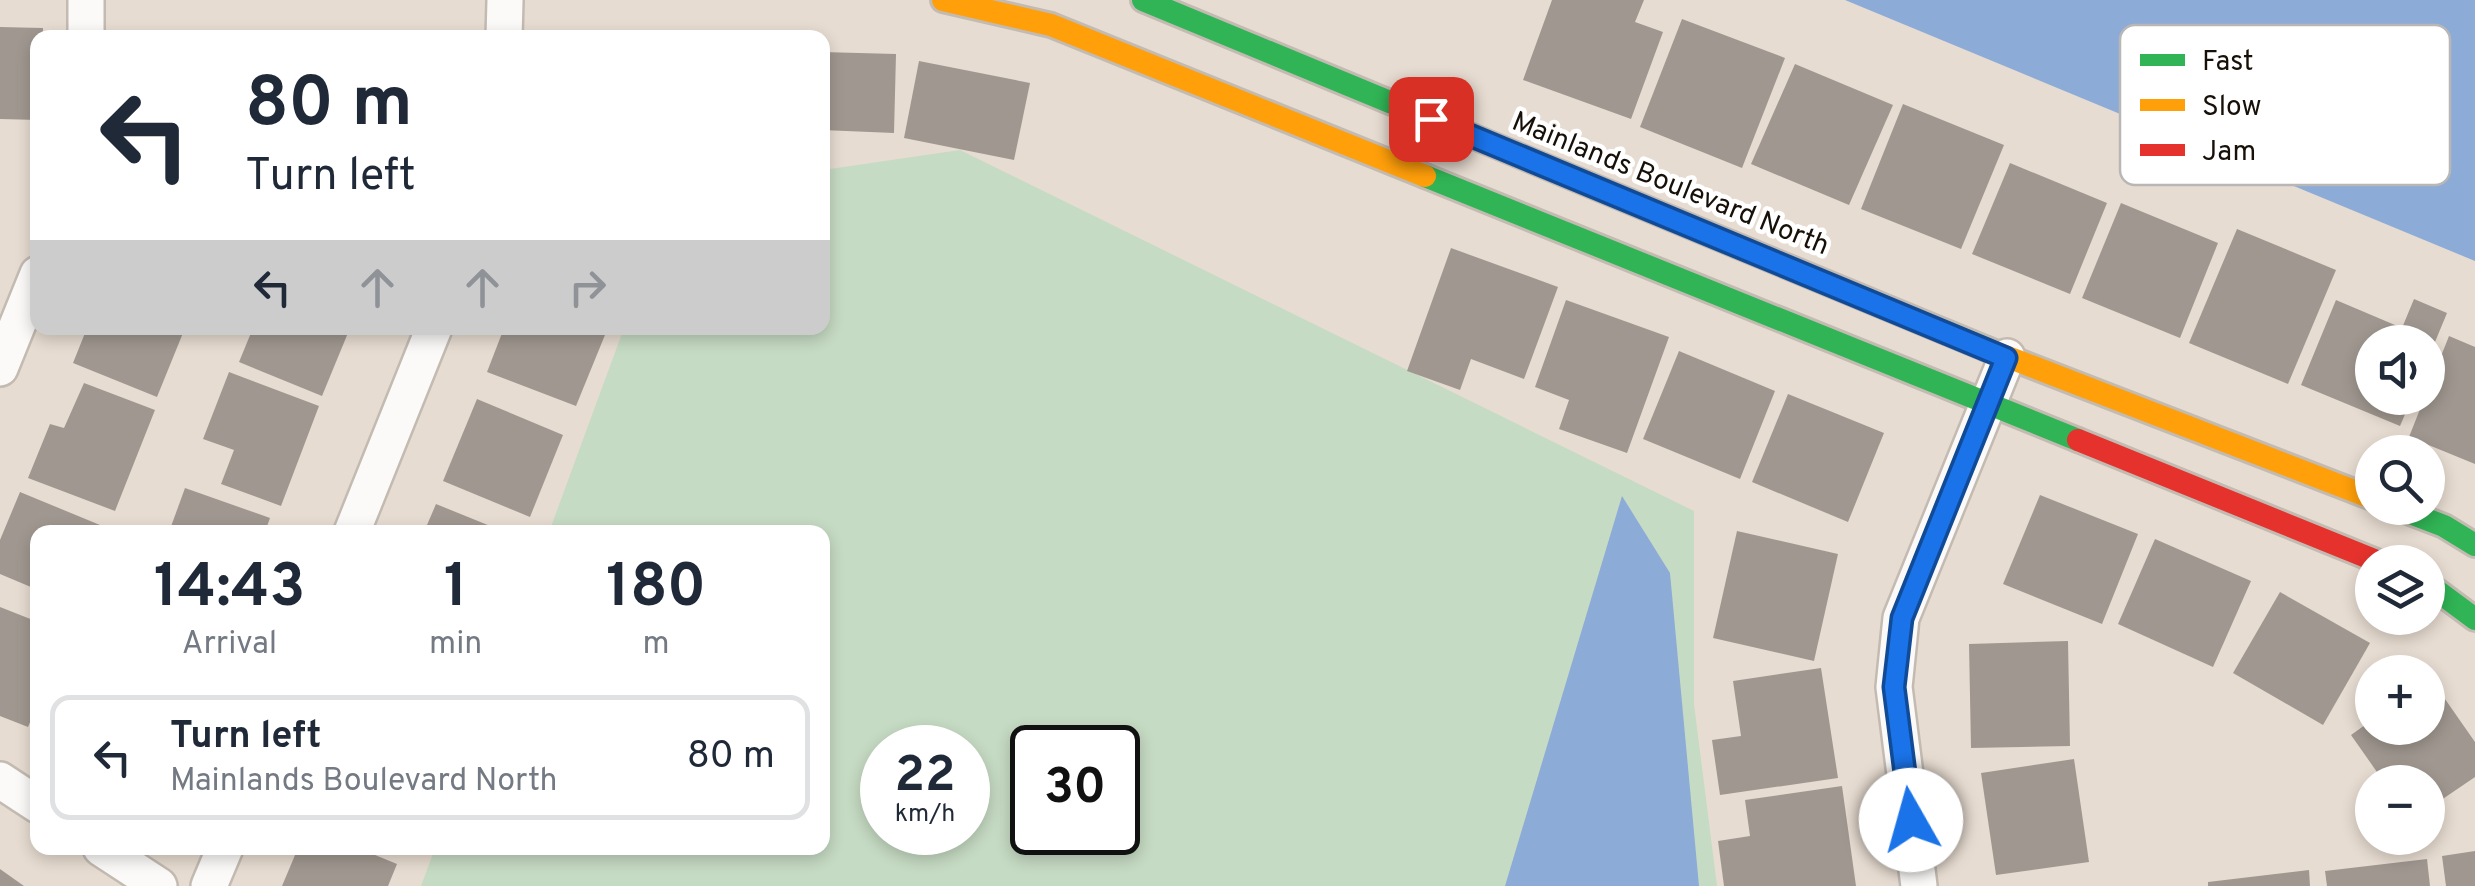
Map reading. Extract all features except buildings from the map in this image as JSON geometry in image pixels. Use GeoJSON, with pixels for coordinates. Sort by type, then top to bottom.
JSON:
{"type":"FeatureCollection","features":[{"type":"Feature","properties":{"kind":"street"},"geometry":{"type":"LineString","coordinates":[[86,0],[86,30]]}},
{"type":"Feature","properties":{"kind":"street"},"geometry":{"type":"LineString","coordinates":[[504,30],[505,0]]}},
{"type":"Feature","properties":{"kind":"street"},"geometry":{"type":"LineString","coordinates":[[944,0],[1051,26],[2355,552]]}},
{"type":"Feature","properties":{"kind":"street","name":"Mainlands Boulevard North"},"geometry":{"type":"LineString","coordinates":[[1143,0],[2006,358],[2355,491]]}},
{"type":"Feature","properties":{"kind":"street"},"geometry":{"type":"LineString","coordinates":[[0,368],[30,294]]}},
{"type":"Feature","properties":{"kind":"street"},"geometry":{"type":"LineString","coordinates":[[355,525],[431,335]]}},
{"type":"Feature","properties":{"kind":"street"},"geometry":{"type":"LineString","coordinates":[[1919,886],[1894,687],[1902,618],[2006,358]]}},
{"type":"Feature","properties":{"kind":"street"},"geometry":{"type":"LineString","coordinates":[[2441,525],[2475,545]]}},
{"type":"Feature","properties":{"kind":"street"},"geometry":{"type":"LineString","coordinates":[[2445,596],[2475,618]]}},
{"type":"Feature","properties":{"kind":"street"},"geometry":{"type":"LineString","coordinates":[[0,780],[30,800]]}},
{"type":"Feature","properties":{"kind":"street"},"geometry":{"type":"LineString","coordinates":[[112,855],[159,886]]}},
{"type":"Feature","properties":{"kind":"street"},"geometry":{"type":"LineString","coordinates":[[210,886],[222,855]]}},
{"type":"Feature","properties":{"kind":"green space"},"geometry":{"type":"Polygon","coordinates":[[[960,150],[1694,511],[1694,704],[1717,886],[421,886],[432,855],[830,855],[830,525],[552,525],[621,335],[830,335],[830,169],[960,150]]]}},
{"type":"Feature","properties":{"kind":"water"},"geometry":{"type":"Polygon","coordinates":[[[1845,0],[2475,0],[2475,261],[2292,185],[2450,185],[2450,25],[2120,25],[2120,114],[1845,0]]]}},
{"type":"Feature","properties":{"kind":"water"},"geometry":{"type":"Polygon","coordinates":[[[1622,496],[1670,573],[1699,886],[1505,886],[1622,496]]]}},
{"type":"Feature","properties":{"kind":"traffic: fast"},"geometry":{"type":"LineString","coordinates":[[1143,0],[1987,349]]}},
{"type":"Feature","properties":{"kind":"traffic: fast"},"geometry":{"type":"LineString","coordinates":[[1425,176],[2078,440]]}},
{"type":"Feature","properties":{"kind":"traffic: fast"},"geometry":{"type":"LineString","coordinates":[[2441,525],[2475,545]]}},
{"type":"Feature","properties":{"kind":"traffic: fast"},"geometry":{"type":"LineString","coordinates":[[2445,597],[2475,619]]}},
{"type":"Feature","properties":{"kind":"traffic: slow"},"geometry":{"type":"LineString","coordinates":[[943,0],[1051,25],[1425,176]]}},
{"type":"Feature","properties":{"kind":"traffic: slow"},"geometry":{"type":"LineString","coordinates":[[1987,349],[2355,491]]}},
{"type":"Feature","properties":{"kind":"traffic: jam"},"geometry":{"type":"LineString","coordinates":[[2078,440],[2355,552]]}},
{"type":"Feature","properties":{"kind":"route"},"geometry":{"type":"LineString","coordinates":[[1431,119],[2006,358],[1902,618],[1894,687],[1911,820]]}}]}
